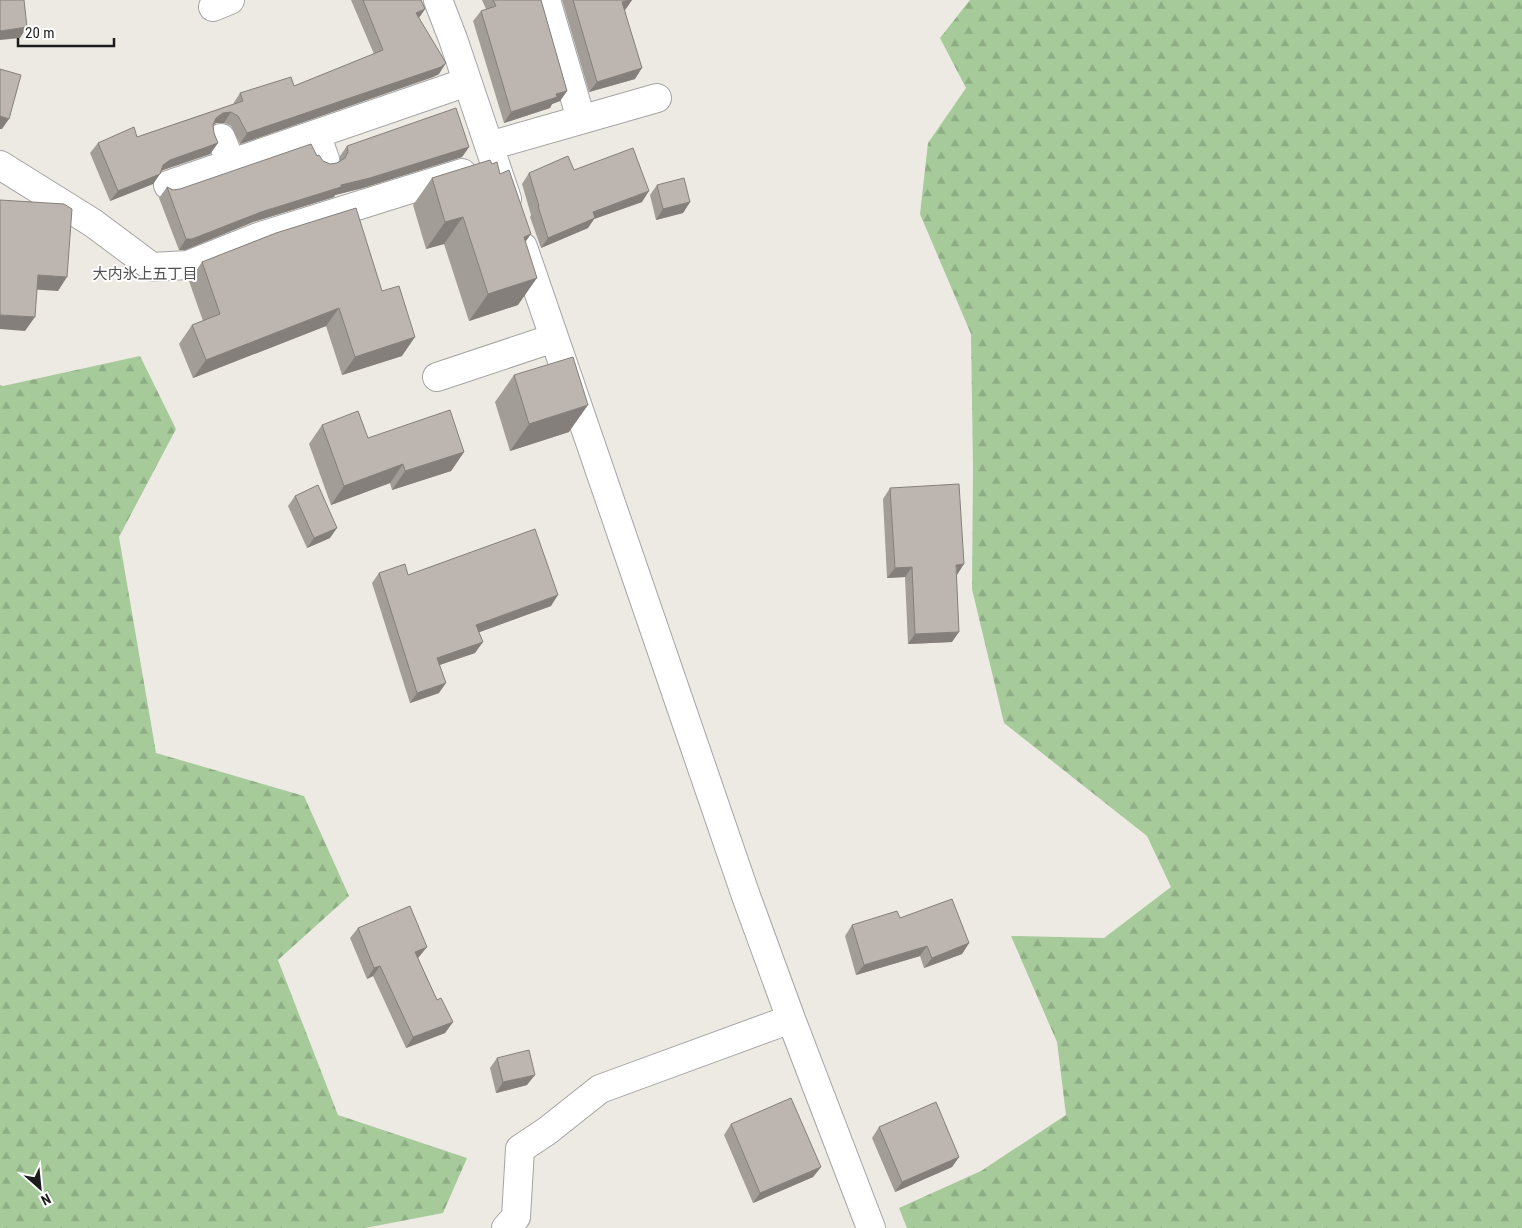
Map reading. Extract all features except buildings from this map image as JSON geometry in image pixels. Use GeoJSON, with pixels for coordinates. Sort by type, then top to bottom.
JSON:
{"type":"FeatureCollection","features":[{"type":"Feature","properties":{"kind":"street"},"geometry":{"type":"LineString","coordinates":[[438,0],[740,878],[791,1019],[871,1228]]}},
{"type":"Feature","properties":{"kind":"street"},"geometry":{"type":"LineString","coordinates":[[546,0],[581,119]]}},
{"type":"Feature","properties":{"kind":"street"},"geometry":{"type":"LineString","coordinates":[[168,185],[226,151],[316,134],[467,82]]}},
{"type":"Feature","properties":{"kind":"street"},"geometry":{"type":"LineString","coordinates":[[0,165],[93,223],[152,267],[188,265],[258,237],[492,154],[581,119],[657,98]]}},
{"type":"Feature","properties":{"kind":"street"},"geometry":{"type":"LineString","coordinates":[[316,134],[325,159]]}},
{"type":"Feature","properties":{"kind":"street"},"geometry":{"type":"LineString","coordinates":[[436,377],[554,338]]}},
{"type":"Feature","properties":{"kind":"street"},"geometry":{"type":"LineString","coordinates":[[506,1228],[516,1217],[520,1149],[547,1131],[600,1089],[791,1019]]}},
{"type":"Feature","properties":{"kind":"green space"},"geometry":{"type":"Polygon","coordinates":[[[970,0],[1522,0],[1522,1228],[907,1228],[899,1208],[981,1171],[1066,1115],[1057,1042],[1011,936],[1104,938],[1171,887],[1147,836],[1004,723],[972,589],[971,334],[920,214],[928,143],[966,88],[940,38],[970,0]]]}},
{"type":"Feature","properties":{"kind":"green space"},"geometry":{"type":"Polygon","coordinates":[[[140,356],[176,429],[119,537],[156,753],[304,796],[349,896],[278,960],[338,1115],[467,1158],[443,1213],[365,1228],[0,1228],[0,385],[3,386],[140,356]]]}},
{"type":"Feature","properties":{"kind":"district","name":"大内氷上五丁目"},"geometry":{"type":"Point","coordinates":[145,274]}}]}
